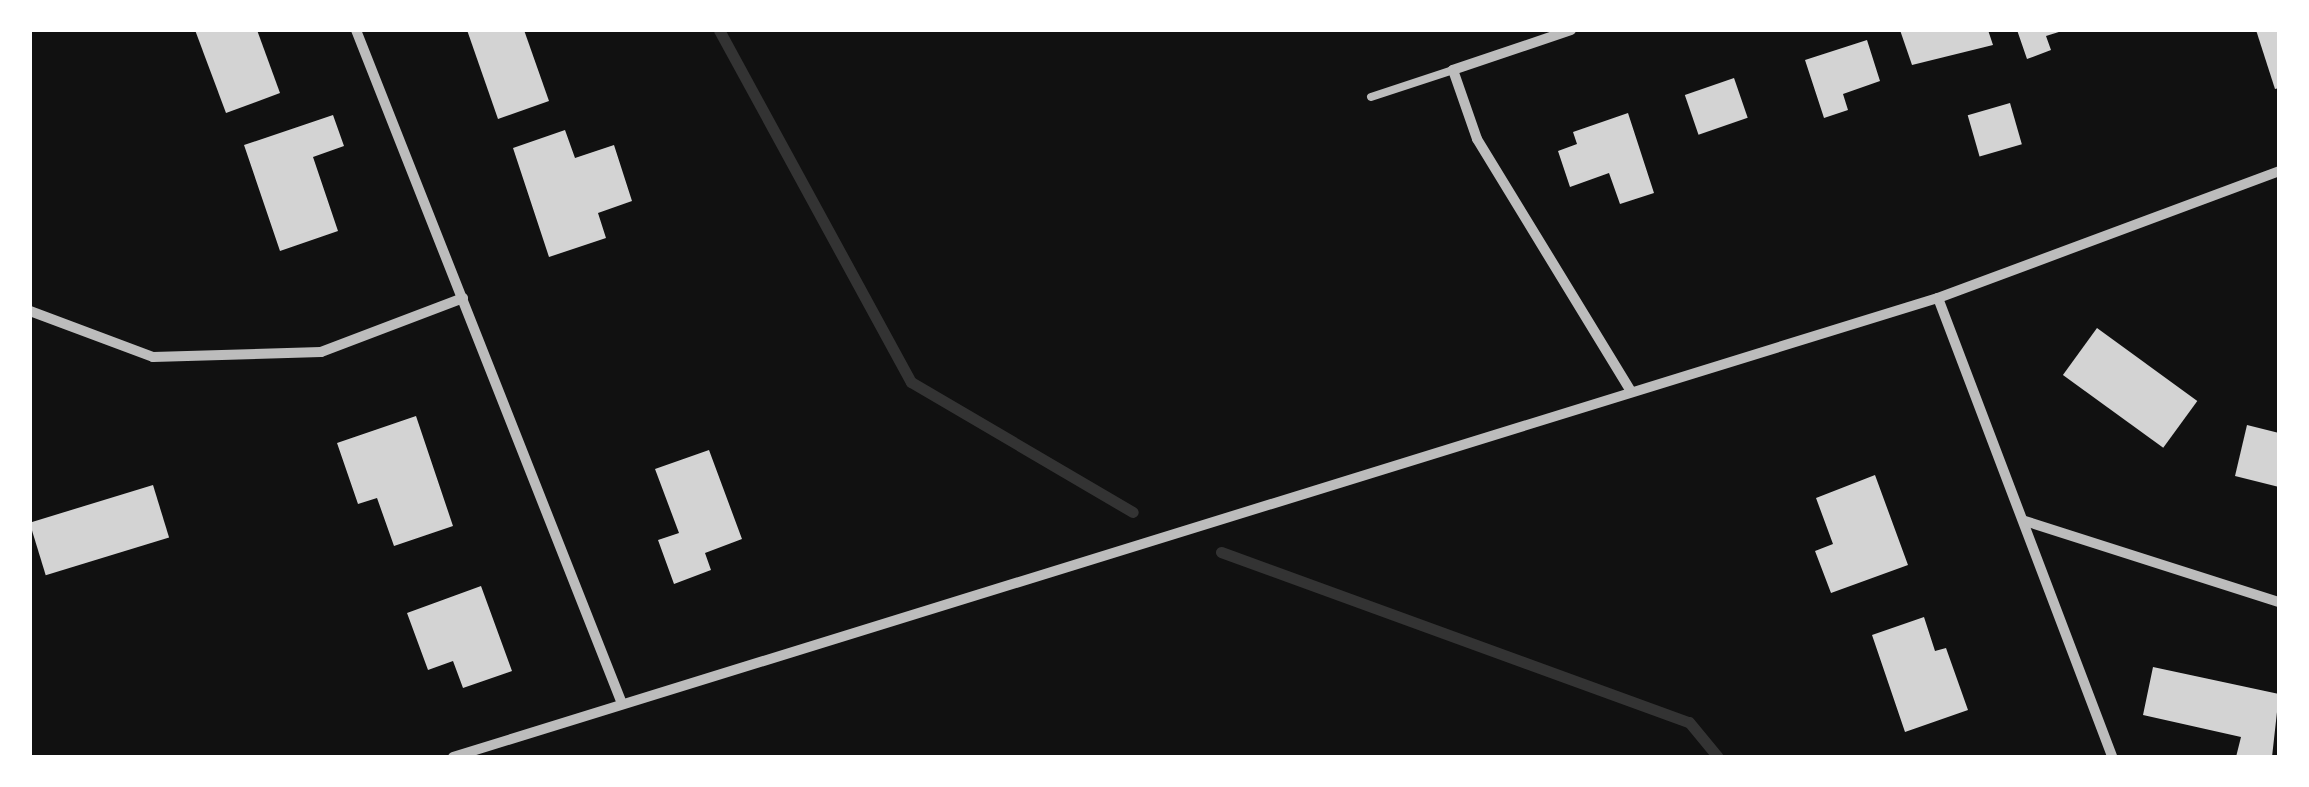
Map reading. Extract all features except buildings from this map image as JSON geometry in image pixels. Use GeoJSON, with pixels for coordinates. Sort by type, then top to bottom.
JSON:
{"type":"FeatureCollection","features":[{"type":"Feature","properties":{"kind":"street"},"geometry":{"type":"LineString","coordinates":[[356,30],[621,700]]}},
{"type":"Feature","properties":{"kind":"street"},"geometry":{"type":"LineString","coordinates":[[1571,30],[1452,70],[1477,138],[1631,392]]}},
{"type":"Feature","properties":{"kind":"street"},"geometry":{"type":"LineString","coordinates":[[453,757],[621,700],[1938,298],[2279,172]]}},
{"type":"Feature","properties":{"kind":"street"},"geometry":{"type":"LineString","coordinates":[[30,311],[153,357],[321,352],[463,298]]}},
{"type":"Feature","properties":{"kind":"street"},"geometry":{"type":"LineString","coordinates":[[1938,298],[2112,757]]}},
{"type":"Feature","properties":{"kind":"street"},"geometry":{"type":"LineString","coordinates":[[2025,521],[2279,602]]}},
{"type":"Feature","properties":{"kind":"lane"},"geometry":{"type":"LineString","coordinates":[[1371,97],[1452,70]]}},
{"type":"Feature","properties":{"kind":"waterway"},"geometry":{"type":"LineString","coordinates":[[719,30],[911,382],[1133,512]]}},
{"type":"Feature","properties":{"kind":"waterway"},"geometry":{"type":"LineString","coordinates":[[1221,552],[1689,722],[1718,757]]}}]}
